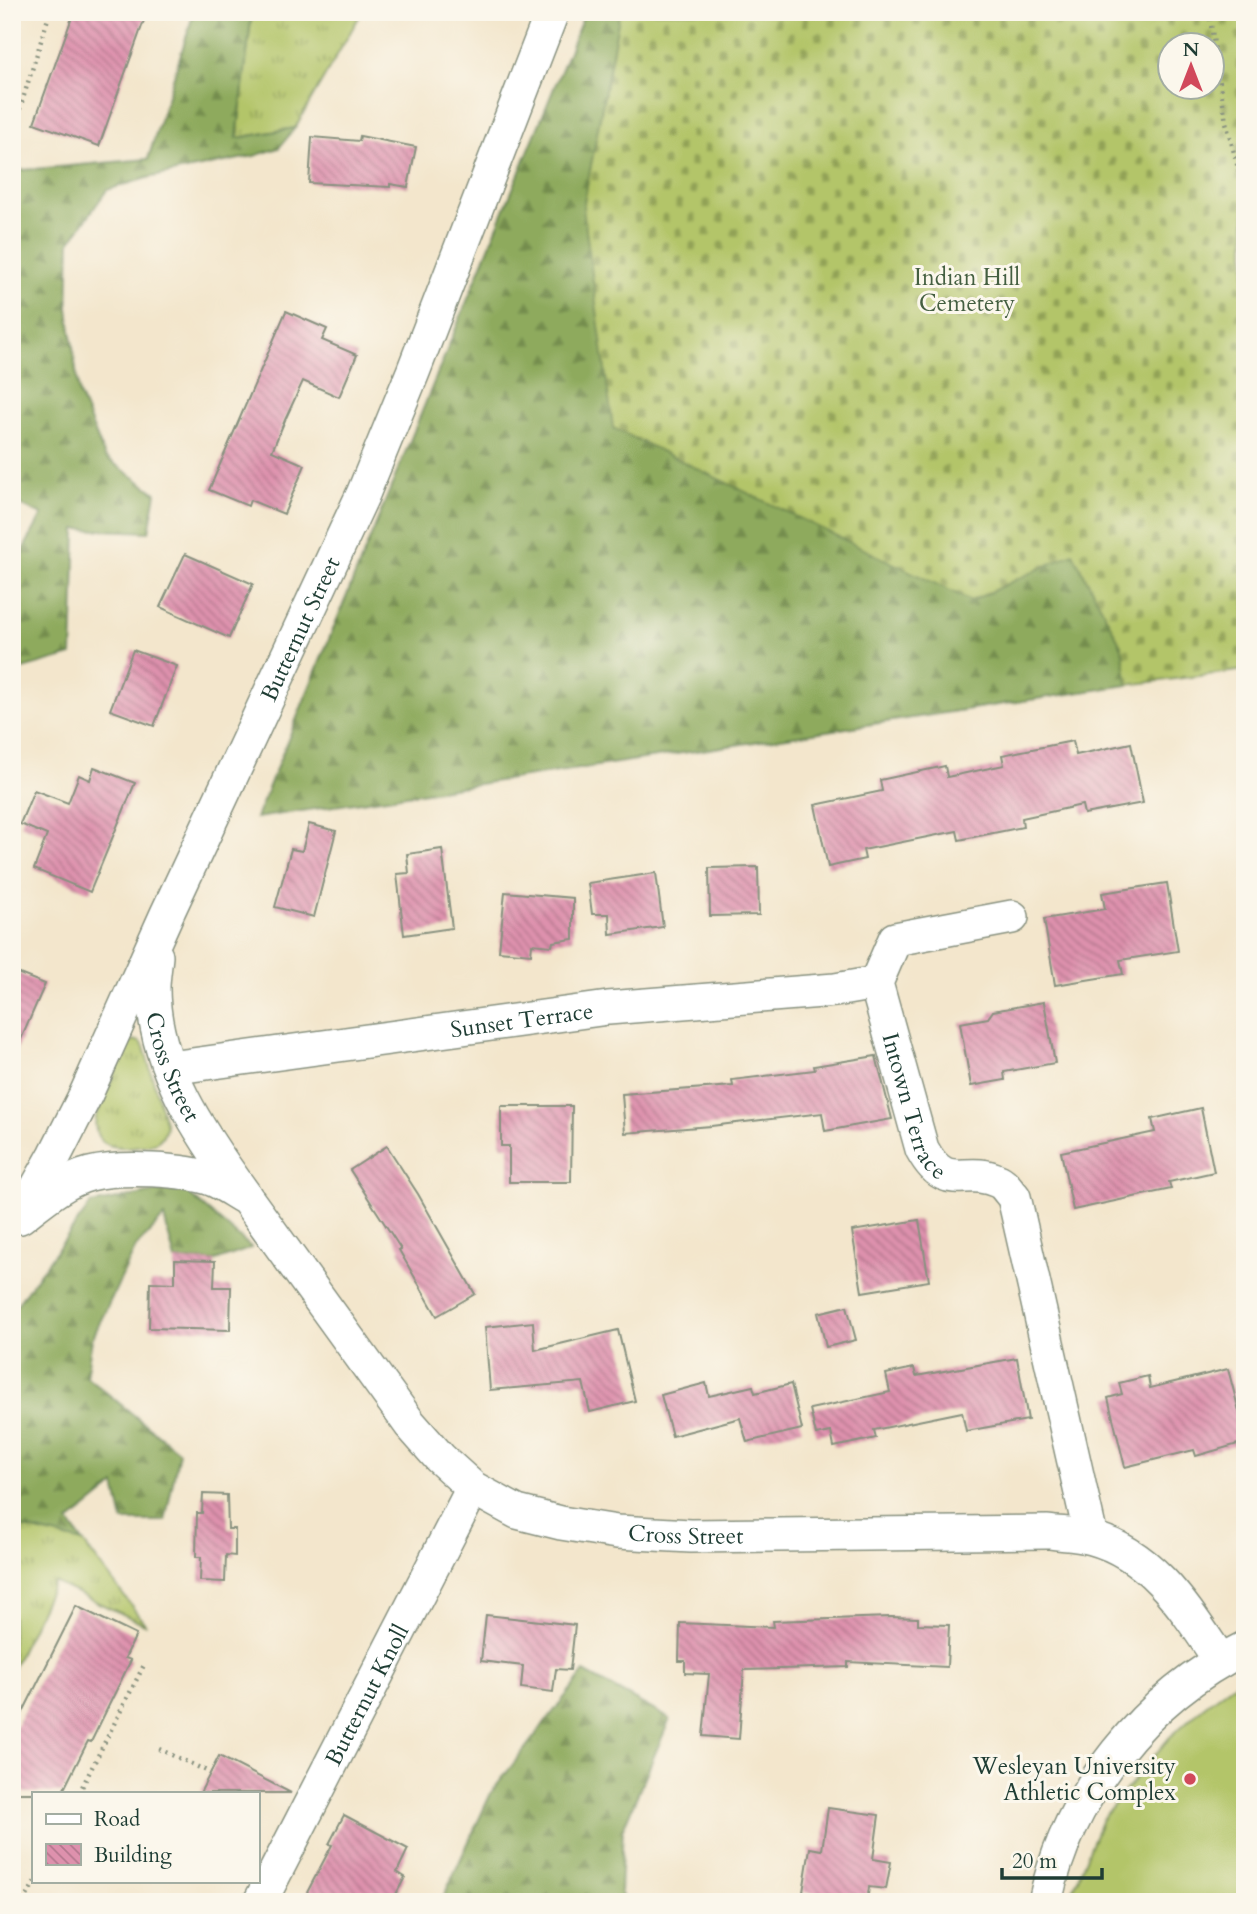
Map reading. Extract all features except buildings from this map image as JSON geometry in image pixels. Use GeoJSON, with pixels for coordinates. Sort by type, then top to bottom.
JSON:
{"type":"FeatureCollection","features":[{"type":"Feature","properties":{"kind":"street","name":"Butternut Street"},"geometry":{"type":"LineString","coordinates":[[16,1222],[86,1094],[363,494],[424,347],[552,12]]}},
{"type":"Feature","properties":{"kind":"street","name":"Cross Street"},"geometry":{"type":"LineString","coordinates":[[166,916],[156,956],[153,988],[156,1025],[170,1068],[194,1120],[210,1147],[410,1424],[440,1458],[473,1488],[517,1512],[561,1523],[617,1532],[691,1536],[1048,1532],[1091,1537],[1125,1552],[1158,1576],[1232,1654]]}},
{"type":"Feature","properties":{"kind":"street"},"geometry":{"type":"LineString","coordinates":[[876,983],[895,939],[1012,917]]}},
{"type":"Feature","properties":{"kind":"street","name":"Sunset Terrace"},"geometry":{"type":"LineString","coordinates":[[170,1068],[594,1009],[835,990],[876,983]]}},
{"type":"Feature","properties":{"kind":"street","name":"Intown Terrace"},"geometry":{"type":"LineString","coordinates":[[876,983],[922,1149],[931,1165],[950,1177],[978,1177],[1000,1181],[1014,1197],[1091,1537]]}},
{"type":"Feature","properties":{"kind":"street","name":"Cross Street"},"geometry":{"type":"LineString","coordinates":[[16,1222],[55,1191],[89,1174],[132,1170],[169,1171],[213,1180],[247,1199]]}},
{"type":"Feature","properties":{"kind":"street","name":"Butternut Knoll"},"geometry":{"type":"LineString","coordinates":[[260,1902],[473,1488]]}},
{"type":"Feature","properties":{"kind":"street"},"geometry":{"type":"LineString","coordinates":[[1045,1902],[1050,1879],[1066,1835],[1090,1789],[1130,1737],[1172,1693],[1232,1654]]}},
{"type":"Feature","properties":{"kind":"path"},"geometry":{"type":"LineString","coordinates":[[12,118],[17,118],[50,12]]}},
{"type":"Feature","properties":{"kind":"path"},"geometry":{"type":"LineString","coordinates":[[1209,12],[1226,122],[1245,195]]}},
{"type":"Feature","properties":{"kind":"path"},"geometry":{"type":"LineString","coordinates":[[80,1792],[144,1665]]}},
{"type":"Feature","properties":{"kind":"path"},"geometry":{"type":"LineString","coordinates":[[159,1749],[211,1773]]}},
{"type":"Feature","properties":{"kind":"path"},"geometry":{"type":"LineString","coordinates":[[24,1902],[34,1882]]}},
{"type":"Feature","properties":{"kind":"green space"},"geometry":{"type":"Polygon","coordinates":[[[194,12],[252,12],[237,138],[295,128],[279,148],[254,156],[147,178],[107,190],[70,242],[68,308],[79,394],[105,457],[156,493],[149,532],[76,529],[72,655],[12,672],[12,570],[42,515],[12,501],[12,171],[148,159],[194,12]]]}},
{"type":"Feature","properties":{"kind":"green space"},"geometry":{"type":"Polygon","coordinates":[[[252,12],[362,12],[295,128],[237,138],[252,12]]]}},
{"type":"Feature","properties":{"kind":"green space"},"geometry":{"type":"Polygon","coordinates":[[[585,12],[620,12],[583,208],[971,601],[1073,552],[1122,647],[1128,685],[256,818],[585,12]]]}},
{"type":"Feature","properties":{"kind":"green space","name":"Indian Hill Cemetery"},"geometry":{"type":"Polygon","coordinates":[[[620,12],[1245,12],[1245,670],[1128,685],[1122,647],[1073,553],[971,601],[613,428],[583,208],[620,12]]]}},
{"type":"Feature","properties":{"kind":"green space"},"geometry":{"type":"Polygon","coordinates":[[[133,1040],[141,1042],[144,1047],[166,1126],[155,1143],[115,1147],[99,1138],[95,1126],[96,1117],[126,1047],[133,1040]]]}},
{"type":"Feature","properties":{"kind":"green space"},"geometry":{"type":"Polygon","coordinates":[[[180,1187],[252,1248],[215,1261],[175,1260],[164,1217],[136,1247],[92,1339],[86,1376],[179,1452],[165,1521],[123,1521],[115,1485],[69,1522],[83,1542],[12,1525],[12,1311],[91,1204],[180,1187]]]}},
{"type":"Feature","properties":{"kind":"green space"},"geometry":{"type":"Polygon","coordinates":[[[12,1525],[83,1542],[146,1625],[54,1582],[12,1670],[12,1525]]]}},
{"type":"Feature","properties":{"kind":"green space"},"geometry":{"type":"Polygon","coordinates":[[[584,1672],[670,1719],[623,1828],[620,1892],[625,1902],[441,1902],[491,1793],[584,1672]]]}},
{"type":"Feature","properties":{"kind":"green space","name":"Wesleyan University Athletic Complex"},"geometry":{"type":"Polygon","coordinates":[[[1245,1675],[1245,1902],[1068,1902],[1102,1819],[1169,1738],[1203,1707],[1245,1675]]]}},
{"type":"Feature","properties":{"kind":"place","name":"Wesleyan University Athletic Complex"},"geometry":{"type":"Point","coordinates":[1190,1779]}}]}
